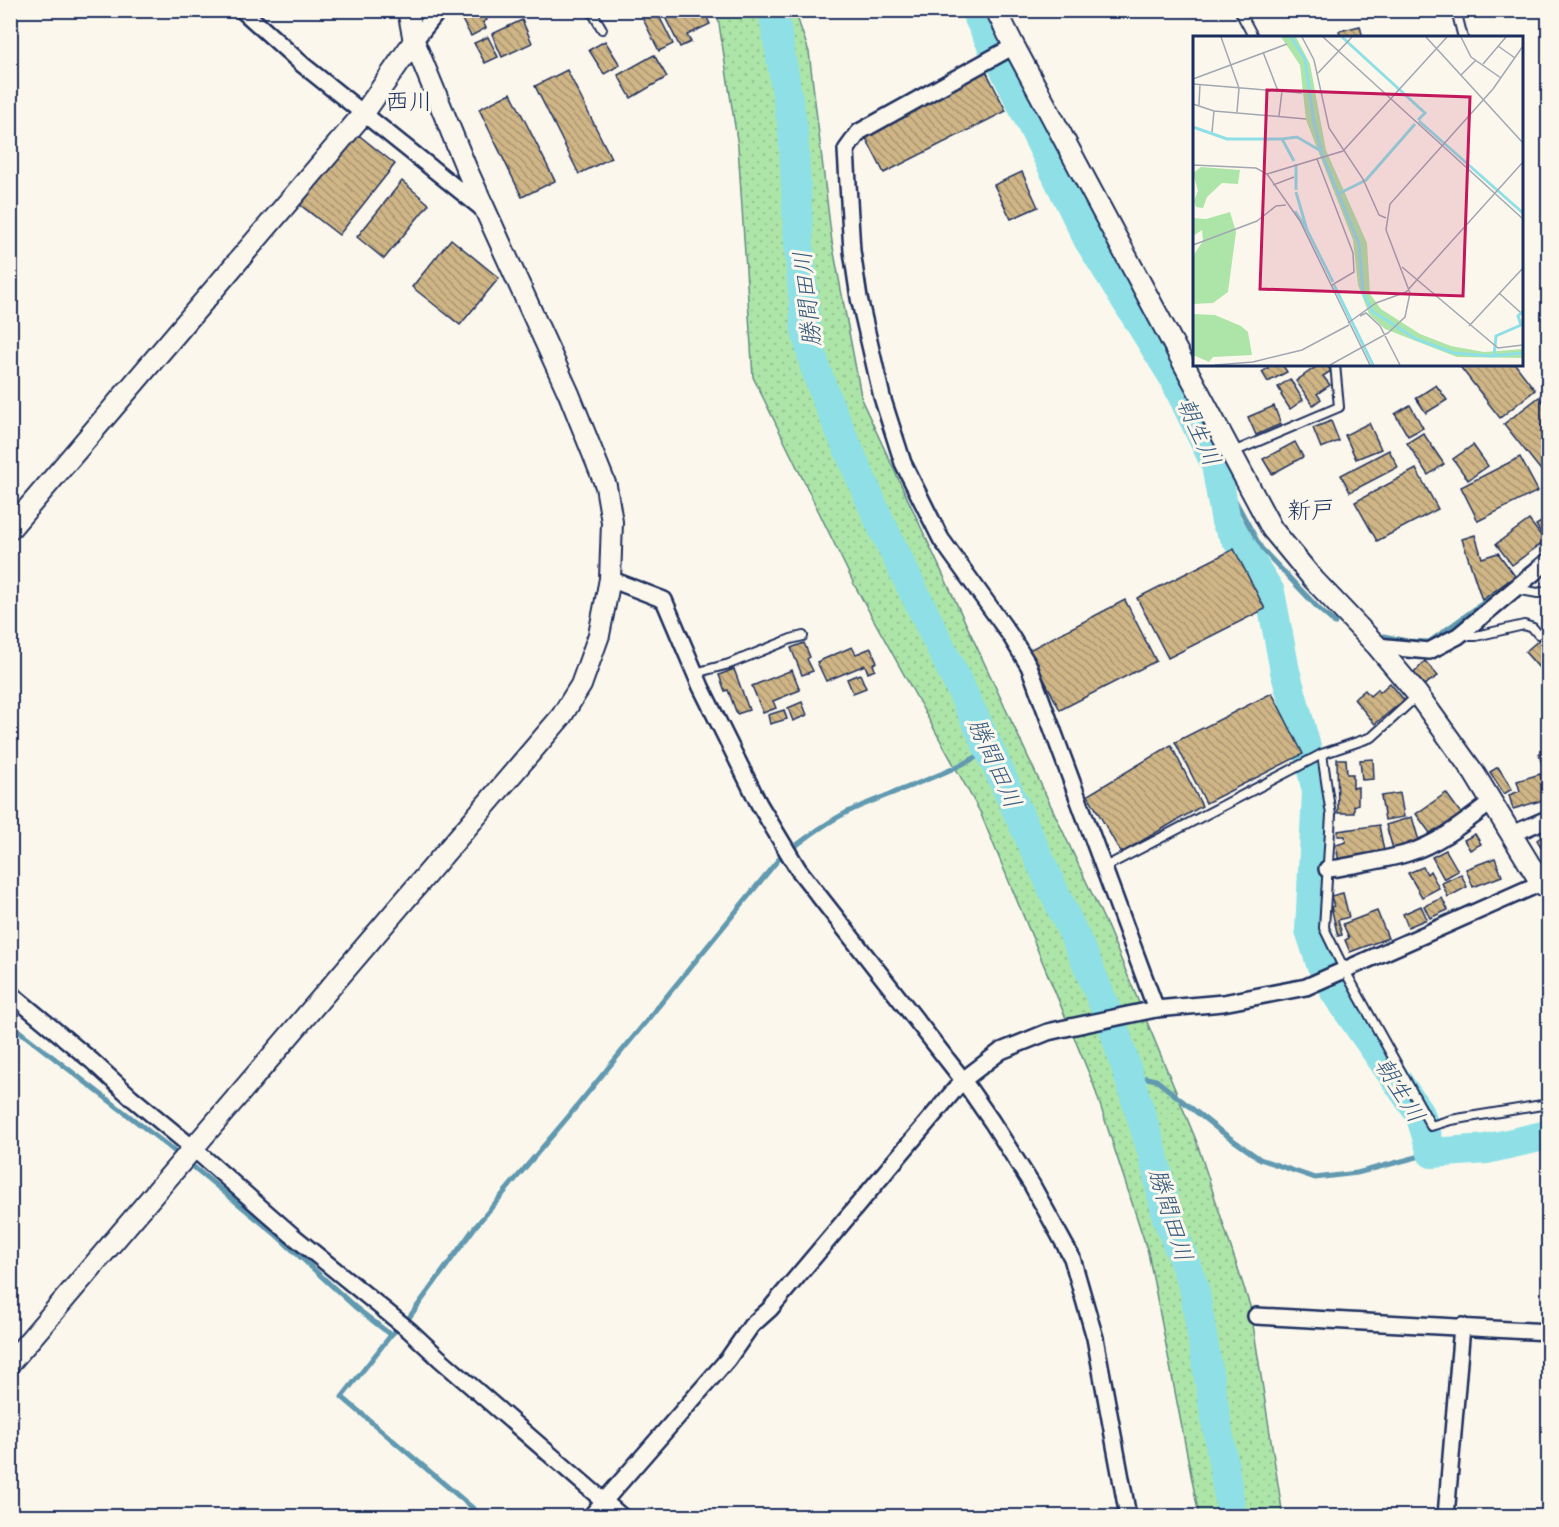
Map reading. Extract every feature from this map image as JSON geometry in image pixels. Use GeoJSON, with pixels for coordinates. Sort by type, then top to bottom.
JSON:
{"type":"FeatureCollection","features":[{"type":"Feature","properties":{"kind":"street"},"geometry":{"type":"LineString","coordinates":[[242,10],[303,65],[486,212]]}},
{"type":"Feature","properties":{"kind":"street"},"geometry":{"type":"LineString","coordinates":[[10,1363],[561,717],[581,685],[599,635],[610,579],[612,522],[606,486],[569,394],[467,170],[414,40],[408,10]]}},
{"type":"Feature","properties":{"kind":"street"},"geometry":{"type":"LineString","coordinates":[[10,529],[364,113],[414,40],[439,10]]}},
{"type":"Feature","properties":{"kind":"street"},"geometry":{"type":"LineString","coordinates":[[591,1516],[728,1359],[751,1326],[770,1309],[963,1080],[1001,1052],[1048,1032],[1061,1029],[1156,1009],[1223,1003],[1306,987],[1545,886],[1474,773],[1418,695],[1377,646],[1314,580],[1272,529],[996,10]]}},
{"type":"Feature","properties":{"kind":"street"},"geometry":{"type":"LineString","coordinates":[[1014,46],[859,132],[846,150],[852,251],[859,298],[882,397],[903,463],[941,538],[1010,635],[1029,666],[1156,1009]]}},
{"type":"Feature","properties":{"kind":"street"},"geometry":{"type":"LineString","coordinates":[[1377,646],[1429,651],[1458,636],[1548,561]]}},
{"type":"Feature","properties":{"kind":"street"},"geometry":{"type":"LineString","coordinates":[[610,579],[664,600],[695,673],[759,804],[798,869],[963,1080],[1032,1185],[1072,1258],[1095,1338],[1128,1516]]}},
{"type":"Feature","properties":{"kind":"street"},"geometry":{"type":"LineString","coordinates":[[1327,869],[1407,854],[1448,835],[1492,802]]}},
{"type":"Feature","properties":{"kind":"street"},"geometry":{"type":"LineString","coordinates":[[1512,834],[1545,820]]}},
{"type":"Feature","properties":{"kind":"street"},"geometry":{"type":"LineString","coordinates":[[10,993],[292,1235],[409,1330],[621,1516]]}},
{"type":"Feature","properties":{"kind":"street"},"geometry":{"type":"LineString","coordinates":[[1256,1316],[1548,1332]]}},
{"type":"Feature","properties":{"kind":"street"},"geometry":{"type":"LineString","coordinates":[[1446,1516],[1462,1326]]}},
{"type":"Feature","properties":{"kind":"lane"},"geometry":{"type":"LineString","coordinates":[[591,10],[602,29]]}},
{"type":"Feature","properties":{"kind":"lane"},"geometry":{"type":"LineString","coordinates":[[1239,10],[1253,36]]}},
{"type":"Feature","properties":{"kind":"lane"},"geometry":{"type":"LineString","coordinates":[[1456,10],[1462,36]]}},
{"type":"Feature","properties":{"kind":"lane"},"geometry":{"type":"LineString","coordinates":[[1232,453],[1339,407],[1335,366]]}},
{"type":"Feature","properties":{"kind":"lane"},"geometry":{"type":"LineString","coordinates":[[1514,589],[1538,593],[1548,590]]}},
{"type":"Feature","properties":{"kind":"lane"},"geometry":{"type":"LineString","coordinates":[[1463,632],[1476,636],[1524,625],[1533,628],[1538,634]]}},
{"type":"Feature","properties":{"kind":"lane"},"geometry":{"type":"LineString","coordinates":[[695,673],[729,664],[803,636]]}},
{"type":"Feature","properties":{"kind":"lane"},"geometry":{"type":"LineString","coordinates":[[1103,868],[1322,754],[1372,737],[1418,695]]}},
{"type":"Feature","properties":{"kind":"lane"},"geometry":{"type":"LineString","coordinates":[[1322,754],[1331,815],[1324,928],[1345,971],[1431,1126],[1451,1120],[1548,1104]]}},
{"type":"Feature","properties":{"kind":"green space"},"geometry":{"type":"Polygon","coordinates":[[[717,11],[795,11],[809,52],[832,242],[862,401],[1108,928],[1196,1140],[1250,1306],[1283,1516],[1199,1516],[1148,1252],[1093,1083],[980,812],[855,586],[753,377],[738,146],[717,11]]]}},
{"type":"Feature","properties":{"kind":"building"},"geometry":{"type":"Polygon","coordinates":[[[482,10],[487,20],[483,22],[486,28],[471,36],[457,11],[482,10]]]}},
{"type":"Feature","properties":{"kind":"building"},"geometry":{"type":"Polygon","coordinates":[[[656,10],[673,44],[659,51],[639,11],[656,10]]]}},
{"type":"Feature","properties":{"kind":"building"},"geometry":{"type":"Polygon","coordinates":[[[678,10],[703,10],[710,24],[687,35],[691,42],[680,47],[665,17],[678,10]]]}},
{"type":"Feature","properties":{"kind":"building"},"geometry":{"type":"Polygon","coordinates":[[[522,20],[532,43],[502,57],[492,34],[522,20]]]}},
{"type":"Feature","properties":{"kind":"building"},"geometry":{"type":"Polygon","coordinates":[[[1360,26],[1362,36],[1340,36],[1339,31],[1360,26]]]}},
{"type":"Feature","properties":{"kind":"building"},"geometry":{"type":"Polygon","coordinates":[[[488,37],[498,57],[485,63],[474,43],[488,37]]]}},
{"type":"Feature","properties":{"kind":"building"},"geometry":{"type":"Polygon","coordinates":[[[605,41],[620,65],[604,74],[589,50],[605,41]]]}},
{"type":"Feature","properties":{"kind":"building"},"geometry":{"type":"Polygon","coordinates":[[[654,55],[667,77],[631,98],[618,75],[654,55]]]}},
{"type":"Feature","properties":{"kind":"building"},"geometry":{"type":"Polygon","coordinates":[[[567,70],[611,158],[579,174],[535,86],[567,70]]]}},
{"type":"Feature","properties":{"kind":"building"},"geometry":{"type":"Polygon","coordinates":[[[986,71],[1006,111],[884,173],[864,134],[986,71]]]}},
{"type":"Feature","properties":{"kind":"building"},"geometry":{"type":"Polygon","coordinates":[[[511,93],[555,181],[522,197],[479,109],[511,93]]]}},
{"type":"Feature","properties":{"kind":"building"},"geometry":{"type":"Polygon","coordinates":[[[356,133],[395,164],[339,235],[299,204],[356,133]]]}},
{"type":"Feature","properties":{"kind":"building"},"geometry":{"type":"Polygon","coordinates":[[[1022,172],[1038,207],[1011,219],[994,185],[1022,172]]]}},
{"type":"Feature","properties":{"kind":"building"},"geometry":{"type":"Polygon","coordinates":[[[402,181],[429,204],[384,259],[357,237],[402,181]]]}},
{"type":"Feature","properties":{"kind":"building"},"geometry":{"type":"Polygon","coordinates":[[[451,239],[499,278],[460,325],[412,287],[451,239]]]}},
{"type":"Feature","properties":{"kind":"building"},"geometry":{"type":"Polygon","coordinates":[[[1266,366],[1283,366],[1287,372],[1268,382],[1262,372],[1268,368],[1266,366]]]}},
{"type":"Feature","properties":{"kind":"building"},"geometry":{"type":"Polygon","coordinates":[[[1317,366],[1327,366],[1331,371],[1323,376],[1330,385],[1317,394],[1321,399],[1313,405],[1296,381],[1317,366]]]}},
{"type":"Feature","properties":{"kind":"building"},"geometry":{"type":"Polygon","coordinates":[[[1460,366],[1517,366],[1535,390],[1500,418],[1460,366]]]}},
{"type":"Feature","properties":{"kind":"building"},"geometry":{"type":"Polygon","coordinates":[[[1290,379],[1303,400],[1290,409],[1278,387],[1290,379]]]}},
{"type":"Feature","properties":{"kind":"building"},"geometry":{"type":"Polygon","coordinates":[[[1436,385],[1447,400],[1426,413],[1416,398],[1436,385]]]}},
{"type":"Feature","properties":{"kind":"building"},"geometry":{"type":"Polygon","coordinates":[[[1539,397],[1548,409],[1547,478],[1504,424],[1539,397]]]}},
{"type":"Feature","properties":{"kind":"building"},"geometry":{"type":"Polygon","coordinates":[[[1410,405],[1423,428],[1408,436],[1395,414],[1410,405]]]}},
{"type":"Feature","properties":{"kind":"building"},"geometry":{"type":"Polygon","coordinates":[[[1274,406],[1281,424],[1256,435],[1248,417],[1274,406]]]}},
{"type":"Feature","properties":{"kind":"building"},"geometry":{"type":"Polygon","coordinates":[[[1331,421],[1339,441],[1321,448],[1313,428],[1331,421]]]}},
{"type":"Feature","properties":{"kind":"building"},"geometry":{"type":"Polygon","coordinates":[[[1369,423],[1381,449],[1356,459],[1345,435],[1369,423]]]}},
{"type":"Feature","properties":{"kind":"building"},"geometry":{"type":"Polygon","coordinates":[[[1423,433],[1444,464],[1428,475],[1407,443],[1423,433]]]}},
{"type":"Feature","properties":{"kind":"building"},"geometry":{"type":"Polygon","coordinates":[[[1295,442],[1303,457],[1272,474],[1263,459],[1295,442]]]}},
{"type":"Feature","properties":{"kind":"building"},"geometry":{"type":"Polygon","coordinates":[[[1473,445],[1488,466],[1468,480],[1453,459],[1473,445]]]}},
{"type":"Feature","properties":{"kind":"building"},"geometry":{"type":"Polygon","coordinates":[[[1389,450],[1398,467],[1350,492],[1341,475],[1389,450]]]}},
{"type":"Feature","properties":{"kind":"building"},"geometry":{"type":"Polygon","coordinates":[[[1520,457],[1538,491],[1478,521],[1461,487],[1520,457]]]}},
{"type":"Feature","properties":{"kind":"building"},"geometry":{"type":"Polygon","coordinates":[[[1416,469],[1438,509],[1377,541],[1355,502],[1416,469]]]}},
{"type":"Feature","properties":{"kind":"building"},"geometry":{"type":"Polygon","coordinates":[[[1529,520],[1545,541],[1512,565],[1496,544],[1529,520]]]}},
{"type":"Feature","properties":{"kind":"building"},"geometry":{"type":"Polygon","coordinates":[[[1548,521],[1548,535],[1544,538],[1536,525],[1541,522],[1542,525],[1548,521]]]}},
{"type":"Feature","properties":{"kind":"building"},"geometry":{"type":"Polygon","coordinates":[[[1475,535],[1482,558],[1498,553],[1515,576],[1482,600],[1462,539],[1475,535]]]}},
{"type":"Feature","properties":{"kind":"building"},"geometry":{"type":"Polygon","coordinates":[[[1234,549],[1265,609],[1168,658],[1137,598],[1234,549]]]}},
{"type":"Feature","properties":{"kind":"building"},"geometry":{"type":"Polygon","coordinates":[[[1125,600],[1156,661],[1060,710],[1029,650],[1125,600]]]}},
{"type":"Feature","properties":{"kind":"building"},"geometry":{"type":"Polygon","coordinates":[[[1540,639],[1548,648],[1548,678],[1525,652],[1540,639]]]}},
{"type":"Feature","properties":{"kind":"building"},"geometry":{"type":"Polygon","coordinates":[[[804,643],[810,657],[807,659],[813,671],[802,675],[791,648],[804,643]]]}},
{"type":"Feature","properties":{"kind":"building"},"geometry":{"type":"Polygon","coordinates":[[[852,647],[856,654],[871,648],[877,662],[873,664],[875,670],[868,673],[865,665],[826,681],[817,662],[852,647]]]}},
{"type":"Feature","properties":{"kind":"building"},"geometry":{"type":"Polygon","coordinates":[[[1425,661],[1438,676],[1424,685],[1414,673],[1425,661]]]}},
{"type":"Feature","properties":{"kind":"building"},"geometry":{"type":"Polygon","coordinates":[[[734,669],[749,710],[737,714],[728,690],[725,691],[719,675],[734,669]]]}},
{"type":"Feature","properties":{"kind":"building"},"geometry":{"type":"Polygon","coordinates":[[[792,670],[800,690],[773,701],[776,708],[763,713],[752,686],[792,670]]]}},
{"type":"Feature","properties":{"kind":"building"},"geometry":{"type":"Polygon","coordinates":[[[860,674],[866,688],[853,693],[847,679],[860,674]]]}},
{"type":"Feature","properties":{"kind":"building"},"geometry":{"type":"Polygon","coordinates":[[[1390,683],[1404,700],[1375,724],[1354,699],[1365,690],[1370,696],[1378,689],[1380,692],[1390,683]]]}},
{"type":"Feature","properties":{"kind":"building"},"geometry":{"type":"Polygon","coordinates":[[[1272,693],[1303,754],[1206,803],[1175,742],[1272,693]]]}},
{"type":"Feature","properties":{"kind":"building"},"geometry":{"type":"Polygon","coordinates":[[[802,702],[807,715],[793,721],[788,708],[802,702]]]}},
{"type":"Feature","properties":{"kind":"building"},"geometry":{"type":"Polygon","coordinates":[[[784,710],[787,719],[770,724],[768,715],[784,710]]]}},
{"type":"Feature","properties":{"kind":"building"},"geometry":{"type":"Polygon","coordinates":[[[1171,745],[1202,806],[1121,853],[1088,795],[1171,745]]]}},
{"type":"Feature","properties":{"kind":"building"},"geometry":{"type":"Polygon","coordinates":[[[1548,751],[1548,772],[1545,774],[1539,754],[1548,751]]]}},
{"type":"Feature","properties":{"kind":"building"},"geometry":{"type":"Polygon","coordinates":[[[1337,759],[1346,759],[1347,774],[1353,774],[1353,788],[1358,787],[1358,804],[1354,806],[1354,813],[1338,813],[1337,759]]]}},
{"type":"Feature","properties":{"kind":"building"},"geometry":{"type":"Polygon","coordinates":[[[1373,759],[1374,779],[1362,780],[1360,760],[1373,759]]]}},
{"type":"Feature","properties":{"kind":"building"},"geometry":{"type":"Polygon","coordinates":[[[1498,767],[1512,789],[1504,794],[1490,772],[1498,767]]]}},
{"type":"Feature","properties":{"kind":"building"},"geometry":{"type":"Polygon","coordinates":[[[1540,774],[1547,799],[1513,809],[1509,795],[1520,791],[1517,781],[1540,774]]]}},
{"type":"Feature","properties":{"kind":"building"},"geometry":{"type":"Polygon","coordinates":[[[1400,793],[1404,817],[1385,820],[1381,796],[1400,793]]]}},
{"type":"Feature","properties":{"kind":"building"},"geometry":{"type":"Polygon","coordinates":[[[1446,793],[1463,816],[1439,833],[1436,829],[1430,833],[1416,814],[1446,793]]]}},
{"type":"Feature","properties":{"kind":"building"},"geometry":{"type":"Polygon","coordinates":[[[1412,817],[1419,841],[1393,849],[1386,825],[1412,817]]]}},
{"type":"Feature","properties":{"kind":"building"},"geometry":{"type":"Polygon","coordinates":[[[1379,825],[1384,851],[1339,862],[1336,845],[1346,842],[1345,836],[1338,836],[1338,831],[1379,825]]]}},
{"type":"Feature","properties":{"kind":"building"},"geometry":{"type":"Polygon","coordinates":[[[1548,832],[1548,859],[1537,840],[1548,832]]]}},
{"type":"Feature","properties":{"kind":"building"},"geometry":{"type":"Polygon","coordinates":[[[1475,834],[1481,844],[1470,850],[1464,840],[1475,834]]]}},
{"type":"Feature","properties":{"kind":"building"},"geometry":{"type":"Polygon","coordinates":[[[1446,850],[1458,871],[1444,879],[1432,857],[1446,850]]]}},
{"type":"Feature","properties":{"kind":"building"},"geometry":{"type":"Polygon","coordinates":[[[1495,858],[1502,876],[1473,887],[1466,869],[1495,858]]]}},
{"type":"Feature","properties":{"kind":"building"},"geometry":{"type":"Polygon","coordinates":[[[1423,867],[1427,874],[1430,871],[1439,888],[1422,897],[1408,873],[1423,867]]]}},
{"type":"Feature","properties":{"kind":"building"},"geometry":{"type":"Polygon","coordinates":[[[1461,874],[1467,887],[1448,897],[1442,883],[1461,874]]]}},
{"type":"Feature","properties":{"kind":"building"},"geometry":{"type":"Polygon","coordinates":[[[1343,893],[1349,917],[1338,920],[1342,935],[1338,936],[1331,907],[1334,906],[1331,896],[1343,893]]]}},
{"type":"Feature","properties":{"kind":"building"},"geometry":{"type":"Polygon","coordinates":[[[1442,898],[1448,910],[1430,918],[1424,906],[1442,898]]]}},
{"type":"Feature","properties":{"kind":"building"},"geometry":{"type":"Polygon","coordinates":[[[1421,906],[1427,919],[1408,927],[1403,914],[1421,906]]]}},
{"type":"Feature","properties":{"kind":"building"},"geometry":{"type":"Polygon","coordinates":[[[1377,911],[1388,938],[1350,952],[1345,940],[1349,938],[1343,924],[1377,911]]]}},
{"type":"Feature","properties":{"kind":"waterway","name":"勝間田川"},"geometry":{"type":"LineString","coordinates":[[773,10],[793,129],[806,330],[815,367],[826,398],[880,522],[971,710],[1086,961],[1114,1029],[1153,1154],[1167,1217],[1194,1287],[1232,1516]]}},
{"type":"Feature","properties":{"kind":"waterway","name":"朝生川"},"geometry":{"type":"LineString","coordinates":[[975,10],[993,47]]}},
{"type":"Feature","properties":{"kind":"waterway","name":"朝生川"},"geometry":{"type":"LineString","coordinates":[[1003,66],[1088,239],[1173,376],[1216,465],[1226,522],[1270,592],[1285,671],[1308,754]]}},
{"type":"Feature","properties":{"kind":"waterway"},"geometry":{"type":"LineString","coordinates":[[1216,465],[1261,548],[1335,623]]}},
{"type":"Feature","properties":{"kind":"waterway"},"geometry":{"type":"LineString","coordinates":[[1539,560],[1548,550]]}},
{"type":"Feature","properties":{"kind":"waterway"},"geometry":{"type":"LineString","coordinates":[[1384,636],[1406,641],[1429,642],[1504,588]]}},
{"type":"Feature","properties":{"kind":"waterway"},"geometry":{"type":"LineString","coordinates":[[482,1516],[342,1397],[391,1335],[408,1319],[475,1227],[778,860],[834,819],[940,774],[989,750]]}},
{"type":"Feature","properties":{"kind":"waterway","name":"朝生川"},"geometry":{"type":"LineString","coordinates":[[1311,766],[1317,792],[1310,930],[1321,964]]}},
{"type":"Feature","properties":{"kind":"waterway","name":"朝生川"},"geometry":{"type":"LineString","coordinates":[[1335,992],[1420,1114],[1432,1153],[1486,1149],[1548,1135]]}},
{"type":"Feature","properties":{"kind":"waterway"},"geometry":{"type":"LineString","coordinates":[[10,1024],[168,1146],[274,1233],[355,1307],[391,1335]]}},
{"type":"Feature","properties":{"kind":"waterway"},"geometry":{"type":"LineString","coordinates":[[1128,1074],[1156,1080],[1260,1159],[1315,1178],[1357,1173],[1432,1153]]}},
{"type":"Feature","properties":{"kind":"district","name":"西川"},"geometry":{"type":"Point","coordinates":[409,101]}},
{"type":"Feature","properties":{"kind":"district","name":"新戸"},"geometry":{"type":"Point","coordinates":[1311,510]}}]}
